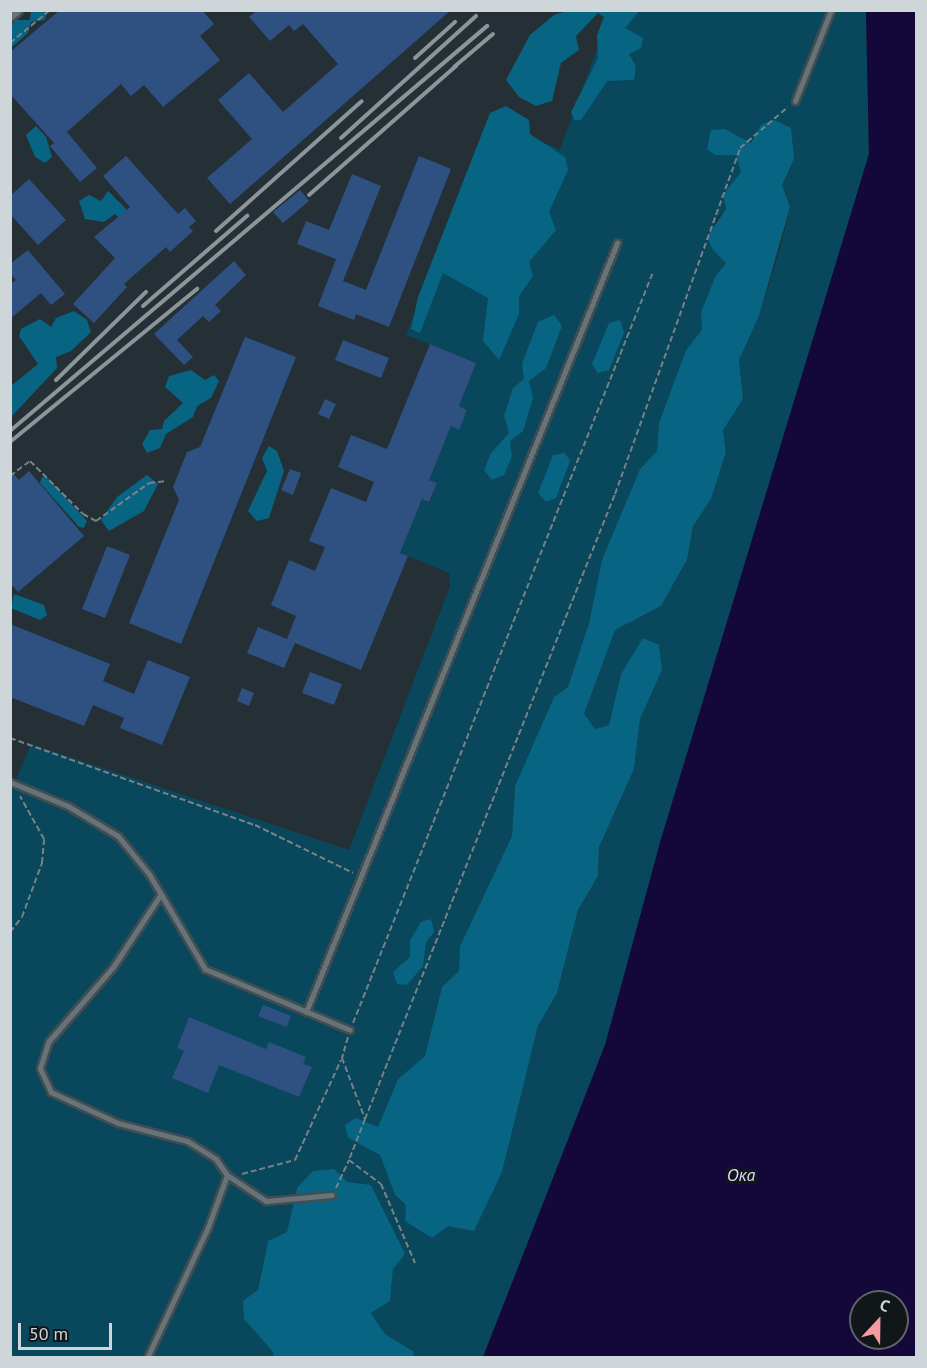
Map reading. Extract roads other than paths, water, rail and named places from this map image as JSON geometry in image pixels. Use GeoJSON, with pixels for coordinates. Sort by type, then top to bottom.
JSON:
{"type":"FeatureCollection","features":[{"type":"Feature","properties":{"kind":"street"},"geometry":{"type":"LineString","coordinates":[[10,16],[17,10]]}},
{"type":"Feature","properties":{"kind":"lane"},"geometry":{"type":"LineString","coordinates":[[795,101],[831,10]]}},
{"type":"Feature","properties":{"kind":"lane"},"geometry":{"type":"LineString","coordinates":[[306,1012],[358,875],[617,243]]}},
{"type":"Feature","properties":{"kind":"lane"},"geometry":{"type":"LineString","coordinates":[[11,783],[68,806],[118,836],[161,894],[205,969],[350,1030]]}},
{"type":"Feature","properties":{"kind":"lane"},"geometry":{"type":"LineString","coordinates":[[161,894],[113,967],[49,1041],[40,1068],[51,1092],[118,1123],[187,1141],[216,1159],[227,1175],[266,1202],[332,1195]]}},
{"type":"Feature","properties":{"kind":"lane"},"geometry":{"type":"LineString","coordinates":[[147,1358],[208,1227],[227,1175]]}},
{"type":"Feature","properties":{"kind":"water","name":"Ока"},"geometry":{"type":"Polygon","coordinates":[[[866,11],[916,11],[916,1357],[483,1357],[605,1045],[661,839],[869,154],[866,11]]]}},
{"type":"Feature","properties":{"kind":"railway"},"geometry":{"type":"LineString","coordinates":[[341,138],[476,16]]}},
{"type":"Feature","properties":{"kind":"railway"},"geometry":{"type":"LineString","coordinates":[[415,58],[455,22]]}},
{"type":"Feature","properties":{"kind":"railway"},"geometry":{"type":"LineString","coordinates":[[10,431],[487,26]]}},
{"type":"Feature","properties":{"kind":"railway"},"geometry":{"type":"LineString","coordinates":[[454,67],[493,34]]}},
{"type":"Feature","properties":{"kind":"railway"},"geometry":{"type":"LineString","coordinates":[[309,195],[456,66]]}},
{"type":"Feature","properties":{"kind":"railway"},"geometry":{"type":"LineString","coordinates":[[216,231],[362,101]]}},
{"type":"Feature","properties":{"kind":"railway"},"geometry":{"type":"LineString","coordinates":[[143,306],[247,216]]}},
{"type":"Feature","properties":{"kind":"railway"},"geometry":{"type":"LineString","coordinates":[[10,442],[197,289]]}},
{"type":"Feature","properties":{"kind":"railway"},"geometry":{"type":"LineString","coordinates":[[56,380],[146,292]]}}]}
